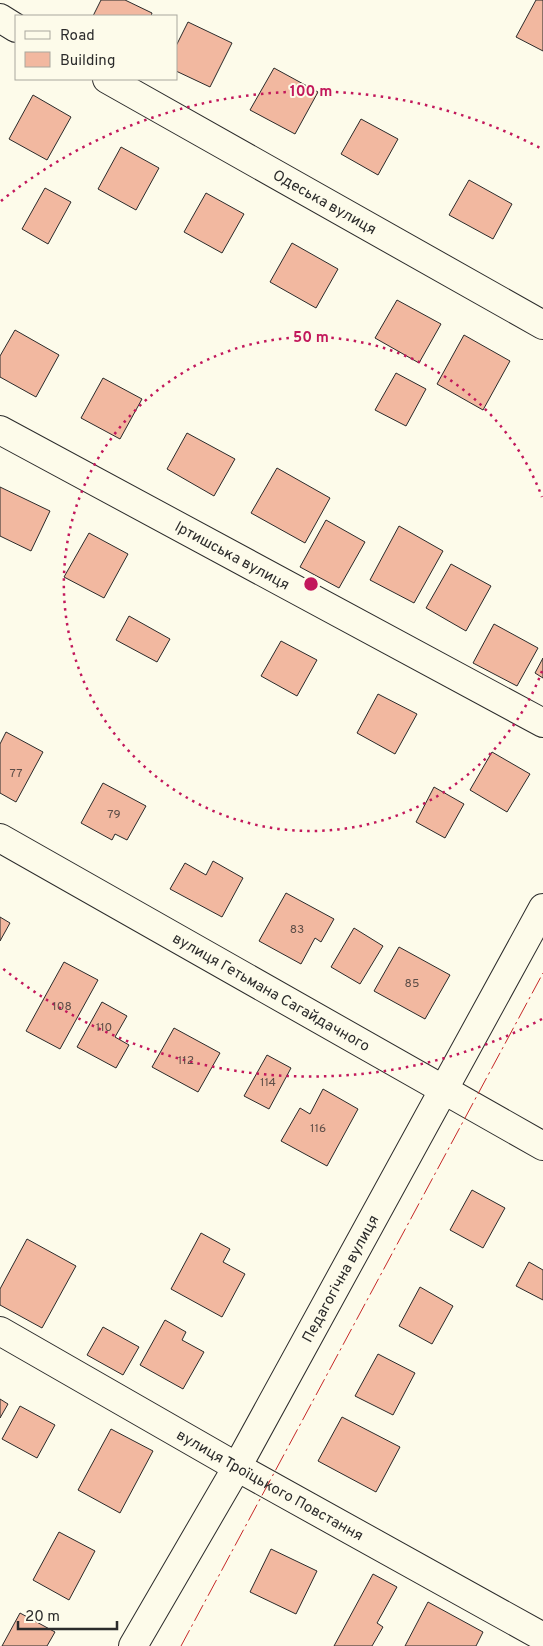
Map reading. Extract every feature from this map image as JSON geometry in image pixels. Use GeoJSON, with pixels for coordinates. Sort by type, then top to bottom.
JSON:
{"type":"FeatureCollection","features":[{"type":"Feature","properties":{"kind":"street"},"geometry":{"type":"LineString","coordinates":[[0,18],[15,27]]}},
{"type":"Feature","properties":{"kind":"street","name":"Одеська вулиця"},"geometry":{"type":"LineString","coordinates":[[109,80],[543,325]]}},
{"type":"Feature","properties":{"kind":"street","name":"Іртишська вулиця"},"geometry":{"type":"LineString","coordinates":[[0,430],[543,723]]}},
{"type":"Feature","properties":{"kind":"street","name":"вулиця Гетьмана Сагайдачного"},"geometry":{"type":"LineString","coordinates":[[0,838],[543,1146]]}},
{"type":"Feature","properties":{"kind":"street","name":"Педагогічна вулиця"},"geometry":{"type":"LineString","coordinates":[[133,1646],[237,1467],[543,908]]}},
{"type":"Feature","properties":{"kind":"street","name":"вулиця Троїцького Повстання"},"geometry":{"type":"LineString","coordinates":[[0,1331],[237,1467],[537,1633]]}},
{"type":"Feature","properties":{"kind":"building"},"geometry":{"type":"Polygon","coordinates":[[[101,0],[125,0],[152,13],[151,15],[94,15],[101,0]]]}},
{"type":"Feature","properties":{"kind":"building"},"geometry":{"type":"Polygon","coordinates":[[[536,0],[543,0],[543,51],[516,37],[536,0]]]}},
{"type":"Feature","properties":{"kind":"building"},"geometry":{"type":"Polygon","coordinates":[[[188,22],[232,43],[210,87],[178,72],[178,42],[188,22]]]}},
{"type":"Feature","properties":{"kind":"building"},"geometry":{"type":"Polygon","coordinates":[[[274,68],[318,92],[295,134],[250,110],[274,68]]]}},
{"type":"Feature","properties":{"kind":"building"},"geometry":{"type":"Polygon","coordinates":[[[33,95],[71,117],[47,160],[9,139],[33,95]]]}},
{"type":"Feature","properties":{"kind":"building"},"geometry":{"type":"Polygon","coordinates":[[[361,119],[398,139],[378,175],[341,154],[361,119]]]}},
{"type":"Feature","properties":{"kind":"building"},"geometry":{"type":"Polygon","coordinates":[[[121,147],[159,168],[136,210],[98,189],[121,147]]]}},
{"type":"Feature","properties":{"kind":"building"},"geometry":{"type":"Polygon","coordinates":[[[469,180],[512,204],[493,239],[449,215],[469,180]]]}},
{"type":"Feature","properties":{"kind":"building"},"geometry":{"type":"Polygon","coordinates":[[[45,188],[71,202],[48,244],[22,229],[45,188]]]}},
{"type":"Feature","properties":{"kind":"building"},"geometry":{"type":"Polygon","coordinates":[[[206,193],[244,214],[222,253],[184,232],[206,193]]]}},
{"type":"Feature","properties":{"kind":"building"},"geometry":{"type":"Polygon","coordinates":[[[292,243],[338,269],[316,308],[270,282],[292,243]]]}},
{"type":"Feature","properties":{"kind":"building"},"geometry":{"type":"Polygon","coordinates":[[[397,300],[441,324],[419,363],[375,338],[397,300]]]}},
{"type":"Feature","properties":{"kind":"building"},"geometry":{"type":"Polygon","coordinates":[[[15,330],[59,355],[36,397],[0,377],[0,356],[15,330]]]}},
{"type":"Feature","properties":{"kind":"building"},"geometry":{"type":"Polygon","coordinates":[[[464,335],[510,361],[483,410],[437,384],[464,335]]]}},
{"type":"Feature","properties":{"kind":"building"},"geometry":{"type":"Polygon","coordinates":[[[396,373],[426,389],[406,426],[375,410],[396,373]]]}},
{"type":"Feature","properties":{"kind":"building"},"geometry":{"type":"Polygon","coordinates":[[[103,378],[142,399],[120,439],[81,418],[103,378]]]}},
{"type":"Feature","properties":{"kind":"building"},"geometry":{"type":"Polygon","coordinates":[[[187,433],[235,459],[214,496],[167,469],[187,433]]]}},
{"type":"Feature","properties":{"kind":"building"},"geometry":{"type":"Polygon","coordinates":[[[277,468],[330,498],[305,543],[251,513],[277,468]]]}},
{"type":"Feature","properties":{"kind":"building"},"geometry":{"type":"Polygon","coordinates":[[[0,487],[50,511],[31,551],[0,536],[0,487]]]}},
{"type":"Feature","properties":{"kind":"building"},"geometry":{"type":"Polygon","coordinates":[[[326,520],[365,542],[339,588],[300,567],[326,520]]]}},
{"type":"Feature","properties":{"kind":"building"},"geometry":{"type":"Polygon","coordinates":[[[399,526],[443,551],[414,603],[370,580],[399,526]]]}},
{"type":"Feature","properties":{"kind":"building"},"geometry":{"type":"Polygon","coordinates":[[[89,533],[128,554],[104,598],[64,577],[89,533]]]}},
{"type":"Feature","properties":{"kind":"building"},"geometry":{"type":"Polygon","coordinates":[[[451,564],[491,586],[466,631],[426,608],[451,564]]]}},
{"type":"Feature","properties":{"kind":"building"},"geometry":{"type":"Polygon","coordinates":[[[129,616],[170,639],[157,662],[116,640],[129,616]]]}},
{"type":"Feature","properties":{"kind":"building"},"geometry":{"type":"Polygon","coordinates":[[[494,624],[538,648],[517,686],[473,663],[494,624]]]}},
{"type":"Feature","properties":{"kind":"building"},"geometry":{"type":"Polygon","coordinates":[[[281,641],[317,660],[297,696],[261,676],[281,641]]]}},
{"type":"Feature","properties":{"kind":"building"},"geometry":{"type":"Polygon","coordinates":[[[543,658],[543,678],[535,673],[543,658]]]}},
{"type":"Feature","properties":{"kind":"building"},"geometry":{"type":"Polygon","coordinates":[[[378,694],[417,714],[395,754],[357,733],[378,694]]]}},
{"type":"Feature","properties":{"kind":"building"},"geometry":{"type":"Polygon","coordinates":[[[6,732],[43,752],[16,802],[0,793],[0,744],[6,732]]]}},
{"type":"Feature","properties":{"kind":"building"},"geometry":{"type":"Polygon","coordinates":[[[492,752],[530,774],[507,812],[470,790],[492,752]]]}},
{"type":"Feature","properties":{"kind":"building"},"geometry":{"type":"Polygon","coordinates":[[[103,783],[146,806],[127,840],[115,834],[112,840],[81,823],[103,783]]]}},
{"type":"Feature","properties":{"kind":"building"},"geometry":{"type":"Polygon","coordinates":[[[434,787],[464,804],[445,838],[416,822],[434,787]]]}},
{"type":"Feature","properties":{"kind":"building"},"geometry":{"type":"Polygon","coordinates":[[[213,861],[243,878],[222,917],[170,889],[185,863],[206,875],[213,861]]]}},
{"type":"Feature","properties":{"kind":"building"},"geometry":{"type":"Polygon","coordinates":[[[286,893],[334,919],[321,942],[315,938],[301,964],[259,941],[286,893]]]}},
{"type":"Feature","properties":{"kind":"building"},"geometry":{"type":"Polygon","coordinates":[[[0,917],[10,923],[0,941],[0,917]]]}},
{"type":"Feature","properties":{"kind":"building"},"geometry":{"type":"Polygon","coordinates":[[[354,928],[383,946],[360,984],[331,967],[354,928]]]}},
{"type":"Feature","properties":{"kind":"building"},"geometry":{"type":"Polygon","coordinates":[[[399,947],[450,975],[425,1019],[374,991],[399,947]]]}},
{"type":"Feature","properties":{"kind":"building"},"geometry":{"type":"Polygon","coordinates":[[[64,962],[98,980],[60,1049],[26,1031],[64,962]]]}},
{"type":"Feature","properties":{"kind":"building"},"geometry":{"type":"Polygon","coordinates":[[[102,1002],[127,1016],[115,1037],[129,1045],[116,1068],[77,1047],[102,1002]]]}},
{"type":"Feature","properties":{"kind":"building"},"geometry":{"type":"Polygon","coordinates":[[[174,1028],[220,1053],[198,1092],[152,1067],[174,1028]]]}},
{"type":"Feature","properties":{"kind":"building"},"geometry":{"type":"Polygon","coordinates":[[[267,1055],[291,1068],[269,1109],[244,1096],[267,1055]]]}},
{"type":"Feature","properties":{"kind":"building"},"geometry":{"type":"Polygon","coordinates":[[[323,1089],[358,1109],[327,1166],[281,1141],[300,1108],[310,1114],[323,1089]]]}},
{"type":"Feature","properties":{"kind":"building"},"geometry":{"type":"Polygon","coordinates":[[[472,1190],[505,1208],[483,1248],[450,1230],[472,1190]]]}},
{"type":"Feature","properties":{"kind":"building"},"geometry":{"type":"Polygon","coordinates":[[[201,1233],[230,1249],[223,1262],[245,1274],[222,1317],[171,1289],[201,1233]]]}},
{"type":"Feature","properties":{"kind":"building"},"geometry":{"type":"Polygon","coordinates":[[[27,1239],[76,1266],[42,1328],[0,1305],[0,1289],[27,1239]]]}},
{"type":"Feature","properties":{"kind":"building"},"geometry":{"type":"Polygon","coordinates":[[[529,1262],[543,1270],[543,1300],[516,1286],[529,1262]]]}},
{"type":"Feature","properties":{"kind":"building"},"geometry":{"type":"Polygon","coordinates":[[[420,1287],[453,1306],[432,1344],[399,1326],[420,1287]]]}},
{"type":"Feature","properties":{"kind":"building"},"geometry":{"type":"Polygon","coordinates":[[[165,1320],[186,1332],[182,1340],[204,1352],[183,1389],[140,1365],[165,1320]]]}},
{"type":"Feature","properties":{"kind":"building"},"geometry":{"type":"Polygon","coordinates":[[[103,1327],[139,1347],[123,1375],[87,1355],[103,1327]]]}},
{"type":"Feature","properties":{"kind":"building"},"geometry":{"type":"Polygon","coordinates":[[[378,1354],[415,1373],[393,1415],[355,1396],[378,1354]]]}},
{"type":"Feature","properties":{"kind":"building"},"geometry":{"type":"Polygon","coordinates":[[[0,1399],[8,1404],[0,1418],[0,1399]]]}},
{"type":"Feature","properties":{"kind":"building"},"geometry":{"type":"Polygon","coordinates":[[[20,1406],[55,1425],[37,1458],[2,1439],[20,1406]]]}},
{"type":"Feature","properties":{"kind":"building"},"geometry":{"type":"Polygon","coordinates":[[[342,1417],[400,1447],[376,1492],[318,1461],[342,1417]]]}},
{"type":"Feature","properties":{"kind":"building"},"geometry":{"type":"Polygon","coordinates":[[[111,1429],[153,1451],[120,1513],[78,1490],[111,1429]]]}},
{"type":"Feature","properties":{"kind":"building"},"geometry":{"type":"Polygon","coordinates":[[[59,1532],[95,1551],[69,1600],[33,1580],[59,1532]]]}},
{"type":"Feature","properties":{"kind":"building"},"geometry":{"type":"Polygon","coordinates":[[[271,1549],[317,1571],[296,1614],[250,1592],[271,1549]]]}},
{"type":"Feature","properties":{"kind":"building"},"geometry":{"type":"Polygon","coordinates":[[[373,1574],[397,1587],[377,1623],[383,1627],[372,1646],[334,1646],[373,1574]]]}},
{"type":"Feature","properties":{"kind":"building"},"geometry":{"type":"Polygon","coordinates":[[[428,1602],[483,1632],[476,1646],[405,1646],[428,1602]]]}},
{"type":"Feature","properties":{"kind":"building"},"geometry":{"type":"Polygon","coordinates":[[[20,1613],[55,1632],[47,1646],[2,1646],[20,1613]]]}},
{"type":"Feature","properties":{"kind":"power"},"geometry":{"type":"LineString","coordinates":[[181,1646],[543,973]]}}]}
